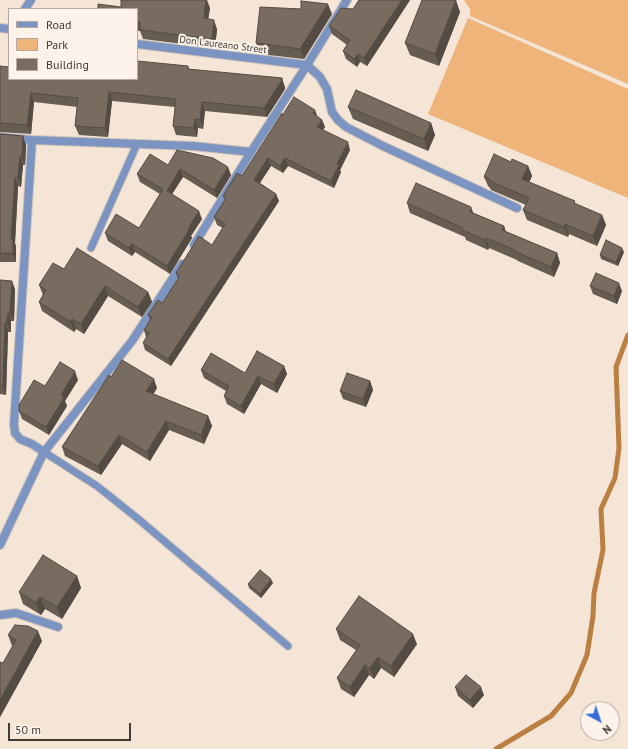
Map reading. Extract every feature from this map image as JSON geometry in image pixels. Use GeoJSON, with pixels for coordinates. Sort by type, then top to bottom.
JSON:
{"type":"FeatureCollection","features":[{"type":"Feature","properties":{"kind":"street"},"geometry":{"type":"LineString","coordinates":[[0,545],[44,452],[132,341],[188,255],[347,0]]}},
{"type":"Feature","properties":{"kind":"street","name":"Don Laureano Street"},"geometry":{"type":"LineString","coordinates":[[138,44],[307,65]]}},
{"type":"Feature","properties":{"kind":"street"},"geometry":{"type":"LineString","coordinates":[[307,65],[320,77],[327,89],[332,112],[346,127],[385,147],[517,208]]}},
{"type":"Feature","properties":{"kind":"street"},"geometry":{"type":"LineString","coordinates":[[0,137],[32,140],[193,146],[251,152]]}},
{"type":"Feature","properties":{"kind":"street"},"geometry":{"type":"LineString","coordinates":[[32,140],[14,424],[15,433],[20,439],[32,444],[44,452]]}},
{"type":"Feature","properties":{"kind":"street"},"geometry":{"type":"LineString","coordinates":[[0,615],[16,613],[58,627]]}},
{"type":"Feature","properties":{"kind":"lane"},"geometry":{"type":"LineString","coordinates":[[91,248],[137,144]]}},
{"type":"Feature","properties":{"kind":"lane"},"geometry":{"type":"LineString","coordinates":[[44,452],[96,486],[137,518],[288,646]]}},
{"type":"Feature","properties":{"kind":"green space"},"geometry":{"type":"Polygon","coordinates":[[[464,0],[628,0],[628,84],[470,16],[470,9],[464,0]]]}},
{"type":"Feature","properties":{"kind":"green space"},"geometry":{"type":"Polygon","coordinates":[[[468,18],[628,89],[628,198],[428,114],[468,18]]]}},
{"type":"Feature","properties":{"kind":"building"},"geometry":{"type":"Polygon","coordinates":[[[121,0],[206,0],[204,18],[214,20],[212,39],[140,30],[140,22],[138,22],[138,8],[98,8],[98,4],[121,7],[121,0]]]}},
{"type":"Feature","properties":{"kind":"building"},"geometry":{"type":"Polygon","coordinates":[[[359,0],[402,0],[364,58],[358,54],[354,59],[343,51],[350,40],[329,26],[341,8],[353,9],[359,0]]]}},
{"type":"Feature","properties":{"kind":"building"},"geometry":{"type":"Polygon","coordinates":[[[422,0],[456,0],[435,54],[405,43],[422,0]]]}},
{"type":"Feature","properties":{"kind":"building"},"geometry":{"type":"Polygon","coordinates":[[[301,1],[328,4],[300,49],[256,43],[260,7],[301,9],[301,1]]]}},
{"type":"Feature","properties":{"kind":"building"},"geometry":{"type":"Polygon","coordinates":[[[138,61],[188,66],[188,69],[282,78],[282,80],[264,108],[202,102],[200,120],[195,119],[194,128],[173,126],[176,99],[109,92],[105,128],[75,126],[78,98],[31,93],[27,125],[0,123],[0,66],[8,67],[8,80],[138,80],[138,61]]]}},
{"type":"Feature","properties":{"kind":"building"},"geometry":{"type":"Polygon","coordinates":[[[356,90],[431,123],[424,139],[348,107],[356,90]]]}},
{"type":"Feature","properties":{"kind":"building"},"geometry":{"type":"Polygon","coordinates":[[[294,97],[315,110],[313,113],[322,120],[317,127],[348,142],[337,164],[339,165],[331,181],[285,158],[280,166],[268,158],[254,180],[276,194],[168,359],[143,343],[149,333],[144,330],[152,317],[148,315],[158,300],[162,303],[163,302],[179,277],[176,273],[199,236],[212,245],[225,224],[214,217],[226,198],[223,196],[237,173],[242,176],[282,113],[282,116],[294,97]]]}},
{"type":"Feature","properties":{"kind":"building"},"geometry":{"type":"Polygon","coordinates":[[[0,134],[23,136],[22,156],[20,156],[18,178],[15,178],[11,239],[13,239],[13,254],[0,253],[0,134]]]}},
{"type":"Feature","properties":{"kind":"building"},"geometry":{"type":"Polygon","coordinates":[[[177,150],[213,158],[228,167],[214,190],[180,169],[167,191],[199,211],[167,266],[132,244],[129,248],[105,233],[116,214],[139,228],[163,189],[137,174],[150,154],[168,165],[177,150]]]}},
{"type":"Feature","properties":{"kind":"building"},"geometry":{"type":"Polygon","coordinates":[[[494,154],[511,162],[512,159],[528,166],[522,179],[575,201],[574,203],[602,215],[593,236],[565,224],[564,227],[523,210],[529,198],[488,180],[489,178],[484,177],[494,154]]]}},
{"type":"Feature","properties":{"kind":"building"},"geometry":{"type":"Polygon","coordinates":[[[416,183],[471,207],[470,212],[504,226],[502,230],[557,253],[551,267],[514,251],[515,250],[486,238],[485,240],[462,230],[463,228],[407,203],[416,183]]]}},
{"type":"Feature","properties":{"kind":"building"},"geometry":{"type":"Polygon","coordinates":[[[606,240],[622,248],[616,262],[600,255],[606,240]]]}},
{"type":"Feature","properties":{"kind":"building"},"geometry":{"type":"Polygon","coordinates":[[[77,248],[148,292],[138,307],[105,286],[81,324],[72,319],[71,322],[39,302],[46,290],[39,285],[53,263],[64,269],[77,248]]]}},
{"type":"Feature","properties":{"kind":"building"},"geometry":{"type":"Polygon","coordinates":[[[596,273],[619,283],[614,296],[590,286],[596,273]]]}},
{"type":"Feature","properties":{"kind":"building"},"geometry":{"type":"Polygon","coordinates":[[[0,280],[12,281],[10,313],[8,313],[7,323],[5,323],[3,386],[0,386],[0,280]]]}},
{"type":"Feature","properties":{"kind":"building"},"geometry":{"type":"Polygon","coordinates":[[[257,351],[284,366],[274,384],[258,376],[241,406],[224,396],[229,386],[201,370],[211,353],[245,373],[257,351]]]}},
{"type":"Feature","properties":{"kind":"building"},"geometry":{"type":"Polygon","coordinates":[[[122,360],[154,379],[146,391],[208,416],[201,435],[166,421],[147,452],[119,435],[98,466],[62,447],[109,375],[111,377],[122,360]]]}},
{"type":"Feature","properties":{"kind":"building"},"geometry":{"type":"Polygon","coordinates":[[[60,362],[75,371],[61,395],[64,398],[46,427],[19,411],[19,405],[34,380],[45,386],[60,362]]]}},
{"type":"Feature","properties":{"kind":"building"},"geometry":{"type":"Polygon","coordinates":[[[347,373],[370,381],[363,399],[340,391],[347,373]]]}},
{"type":"Feature","properties":{"kind":"building"},"geometry":{"type":"Polygon","coordinates":[[[43,555],[77,576],[57,607],[40,597],[36,603],[19,592],[43,555]]]}},
{"type":"Feature","properties":{"kind":"building"},"geometry":{"type":"Polygon","coordinates":[[[260,570],[271,579],[260,594],[248,584],[260,570]]]}},
{"type":"Feature","properties":{"kind":"building"},"geometry":{"type":"Polygon","coordinates":[[[359,596],[413,634],[391,666],[378,657],[370,668],[365,665],[350,687],[337,678],[360,645],[336,629],[359,596]]]}},
{"type":"Feature","properties":{"kind":"building"},"geometry":{"type":"Polygon","coordinates":[[[15,625],[28,626],[38,631],[0,700],[0,662],[3,663],[16,640],[8,635],[15,625]]]}},
{"type":"Feature","properties":{"kind":"building"},"geometry":{"type":"Polygon","coordinates":[[[466,675],[481,687],[470,700],[455,687],[466,675]]]}},
{"type":"Feature","properties":{"kind":"waterway"},"geometry":{"type":"LineString","coordinates":[[496,749],[551,716],[571,693],[587,655],[593,616],[594,593],[603,550],[601,509],[615,478],[619,448],[616,367],[628,335]]}}]}
